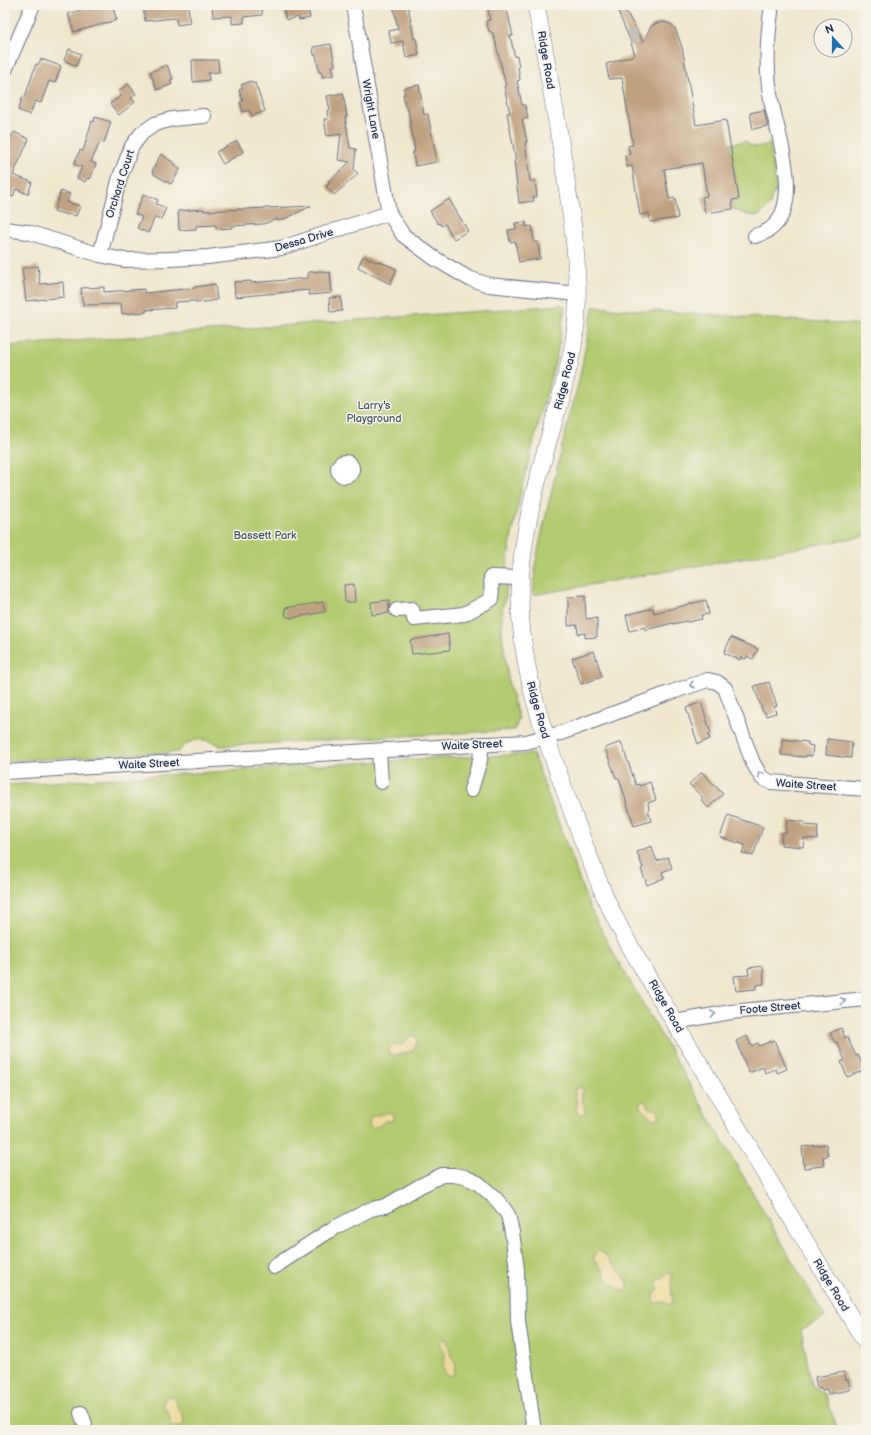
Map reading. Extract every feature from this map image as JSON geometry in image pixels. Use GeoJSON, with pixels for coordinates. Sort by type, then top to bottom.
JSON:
{"type":"FeatureCollection","features":[{"type":"Feature","properties":{"kind":"main road","name":"Ridge Road"},"geometry":{"type":"LineString","coordinates":[[536,5],[554,105],[571,214],[578,294],[577,320],[573,347],[530,515],[524,546],[520,604],[525,657],[535,705],[545,737],[593,867],[619,926],[866,1343]]}},
{"type":"Feature","properties":{"kind":"street"},"geometry":{"type":"LineString","coordinates":[[5,70],[33,5]]}},
{"type":"Feature","properties":{"kind":"street","name":"Wright Lane"},"geometry":{"type":"LineString","coordinates":[[353,5],[388,213]]}},
{"type":"Feature","properties":{"kind":"street"},"geometry":{"type":"LineString","coordinates":[[755,236],[769,230],[778,220],[785,206],[787,193],[786,172],[768,80],[771,12]]}},
{"type":"Feature","properties":{"kind":"street","name":"Orchard Court"},"geometry":{"type":"LineString","coordinates":[[100,255],[120,177],[132,146],[142,133],[155,124],[172,119],[204,116]]}},
{"type":"Feature","properties":{"kind":"street"},"geometry":{"type":"LineString","coordinates":[[388,213],[403,235],[434,258],[468,278],[489,285],[578,294]]}},
{"type":"Feature","properties":{"kind":"street","name":"Dessa Drive"},"geometry":{"type":"LineString","coordinates":[[5,229],[28,232],[100,255],[124,260],[170,260],[281,248],[388,213]]}},
{"type":"Feature","properties":{"kind":"street"},"geometry":{"type":"LineString","coordinates":[[397,610],[412,609],[414,619],[464,614],[492,599],[491,577],[521,578]]}},
{"type":"Feature","properties":{"kind":"street","name":"Waite Street"},"geometry":{"type":"LineString","coordinates":[[5,772],[526,742],[567,731],[668,693],[708,680],[717,682],[725,688],[753,763],[762,778],[770,782],[866,789]]}},
{"type":"Feature","properties":{"kind":"street"},"geometry":{"type":"LineString","coordinates":[[471,790],[480,760],[482,744]]}},
{"type":"Feature","properties":{"kind":"street"},"geometry":{"type":"LineString","coordinates":[[379,751],[381,782]]}},
{"type":"Feature","properties":{"kind":"street","name":"Foote Street"},"geometry":{"type":"LineString","coordinates":[[675,1022],[731,1012],[866,999]]}},
{"type":"Feature","properties":{"kind":"street"},"geometry":{"type":"LineString","coordinates":[[274,1267],[342,1223],[371,1209],[386,1206],[442,1175],[465,1177],[478,1183],[502,1206],[508,1215],[512,1232],[516,1270],[518,1322],[534,1430]]}},
{"type":"Feature","properties":{"kind":"green space"},"geometry":{"type":"Polygon","coordinates":[[[745,141],[751,146],[770,144],[777,193],[773,193],[770,204],[759,216],[747,215],[733,209],[732,200],[739,198],[730,144],[745,141]]]}},
{"type":"Feature","properties":{"kind":"green space","name":"Bassett Park"},"geometry":{"type":"Polygon","coordinates":[[[562,305],[565,307],[557,354],[521,490],[514,523],[507,566],[506,596],[502,609],[502,634],[509,685],[519,719],[514,730],[220,746],[209,741],[198,740],[188,743],[178,752],[5,761],[5,346],[562,305]]]}},
{"type":"Feature","properties":{"kind":"green space"},"geometry":{"type":"Polygon","coordinates":[[[593,307],[866,325],[866,536],[533,595],[536,562],[540,541],[579,381],[593,307]]]}},
{"type":"Feature","properties":{"kind":"green space"},"geometry":{"type":"Polygon","coordinates":[[[533,754],[589,906],[611,949],[825,1317],[801,1330],[812,1385],[825,1395],[838,1430],[5,1430],[5,785],[419,759],[533,754]]]}},
{"type":"Feature","properties":{"kind":"sand"},"geometry":{"type":"Polygon","coordinates":[[[411,1035],[416,1036],[418,1040],[412,1051],[394,1056],[389,1053],[389,1049],[393,1045],[404,1044],[411,1035]]]}},
{"type":"Feature","properties":{"kind":"sand"},"geometry":{"type":"Polygon","coordinates":[[[580,1087],[583,1088],[582,1099],[585,1108],[585,1113],[581,1115],[576,1110],[577,1103],[574,1092],[575,1089],[580,1087]]]}},
{"type":"Feature","properties":{"kind":"sand"},"geometry":{"type":"Polygon","coordinates":[[[645,1101],[650,1108],[658,1110],[660,1117],[652,1119],[640,1108],[640,1102],[645,1101]]]}},
{"type":"Feature","properties":{"kind":"sand"},"geometry":{"type":"Polygon","coordinates":[[[389,1112],[393,1115],[393,1121],[385,1121],[379,1126],[373,1128],[370,1126],[369,1120],[371,1117],[389,1112]]]}},
{"type":"Feature","properties":{"kind":"sand"},"geometry":{"type":"Polygon","coordinates":[[[597,1251],[604,1254],[623,1275],[628,1285],[627,1289],[620,1290],[606,1279],[602,1269],[594,1260],[595,1253],[597,1251]]]}},
{"type":"Feature","properties":{"kind":"sand"},"geometry":{"type":"Polygon","coordinates":[[[668,1272],[672,1275],[671,1290],[673,1303],[654,1303],[654,1295],[659,1290],[656,1283],[668,1272]]]}},
{"type":"Feature","properties":{"kind":"sand"},"geometry":{"type":"Polygon","coordinates":[[[445,1338],[447,1338],[451,1356],[456,1365],[453,1375],[449,1376],[444,1371],[445,1353],[440,1344],[445,1338]]]}},
{"type":"Feature","properties":{"kind":"sand"},"geometry":{"type":"Polygon","coordinates":[[[171,1396],[175,1399],[178,1408],[184,1417],[183,1425],[177,1427],[171,1426],[169,1413],[163,1405],[164,1399],[171,1396]]]}},
{"type":"Feature","properties":{"kind":"building"},"geometry":{"type":"Polygon","coordinates":[[[104,5],[112,5],[117,20],[74,32],[68,14],[88,8],[89,10],[104,5]]]}},
{"type":"Feature","properties":{"kind":"building"},"geometry":{"type":"Polygon","coordinates":[[[143,5],[188,5],[190,23],[177,25],[176,18],[145,21],[143,5]]]}},
{"type":"Feature","properties":{"kind":"building"},"geometry":{"type":"Polygon","coordinates":[[[212,5],[262,5],[262,15],[244,17],[244,23],[232,24],[232,16],[213,17],[212,5]]]}},
{"type":"Feature","properties":{"kind":"building"},"geometry":{"type":"Polygon","coordinates":[[[307,5],[310,18],[299,20],[298,17],[286,20],[283,7],[307,5]]]}},
{"type":"Feature","properties":{"kind":"building"},"geometry":{"type":"Polygon","coordinates":[[[393,5],[408,5],[414,39],[416,38],[419,55],[406,58],[403,41],[391,43],[389,31],[398,29],[393,5]]]}},
{"type":"Feature","properties":{"kind":"building"},"geometry":{"type":"Polygon","coordinates":[[[487,5],[506,5],[513,36],[510,36],[515,57],[517,56],[519,66],[520,80],[517,81],[522,105],[525,105],[528,118],[522,119],[527,142],[525,142],[530,181],[535,181],[537,197],[533,197],[534,201],[519,203],[514,161],[516,161],[507,113],[510,113],[504,86],[506,86],[493,33],[489,31],[486,21],[490,20],[487,5]]]}},
{"type":"Feature","properties":{"kind":"building"},"geometry":{"type":"Polygon","coordinates":[[[623,6],[643,42],[651,26],[657,23],[664,22],[671,24],[675,28],[682,47],[696,125],[726,120],[739,199],[732,200],[733,209],[705,213],[702,197],[707,196],[702,163],[664,169],[669,199],[675,198],[678,218],[650,222],[649,213],[640,215],[632,166],[627,167],[625,155],[630,154],[628,146],[633,145],[622,78],[609,79],[606,64],[635,55],[617,9],[623,6]]]}},
{"type":"Feature","properties":{"kind":"building"},"geometry":{"type":"Polygon","coordinates":[[[331,44],[335,66],[332,66],[334,75],[322,77],[322,72],[319,72],[313,47],[331,44]]]}},
{"type":"Feature","properties":{"kind":"building"},"geometry":{"type":"Polygon","coordinates":[[[69,49],[81,54],[76,66],[64,60],[69,49]]]}},
{"type":"Feature","properties":{"kind":"building"},"geometry":{"type":"Polygon","coordinates":[[[41,59],[61,66],[55,83],[49,81],[41,103],[35,101],[30,115],[18,110],[23,96],[25,97],[36,64],[38,65],[41,59]]]}},
{"type":"Feature","properties":{"kind":"building"},"geometry":{"type":"Polygon","coordinates":[[[192,60],[218,60],[219,72],[208,73],[209,80],[193,82],[192,60]]]}},
{"type":"Feature","properties":{"kind":"building"},"geometry":{"type":"Polygon","coordinates":[[[167,65],[173,79],[170,80],[172,84],[157,90],[150,72],[167,65]]]}},
{"type":"Feature","properties":{"kind":"building"},"geometry":{"type":"Polygon","coordinates":[[[251,81],[253,84],[255,83],[265,111],[252,116],[249,110],[243,112],[240,102],[243,101],[239,90],[243,88],[241,85],[251,81]]]}},
{"type":"Feature","properties":{"kind":"building"},"geometry":{"type":"Polygon","coordinates":[[[128,84],[136,94],[131,98],[135,102],[119,115],[110,104],[121,96],[118,92],[128,84]]]}},
{"type":"Feature","properties":{"kind":"building"},"geometry":{"type":"Polygon","coordinates":[[[419,85],[424,115],[428,114],[437,162],[415,166],[413,152],[415,151],[409,115],[407,107],[405,107],[403,94],[405,94],[403,88],[419,85]]]}},
{"type":"Feature","properties":{"kind":"building"},"geometry":{"type":"Polygon","coordinates":[[[343,93],[350,148],[356,149],[354,169],[358,174],[334,195],[326,186],[329,184],[328,182],[350,162],[338,160],[341,134],[327,136],[324,119],[328,119],[327,111],[330,110],[327,96],[343,93]]]}},
{"type":"Feature","properties":{"kind":"building"},"geometry":{"type":"Polygon","coordinates":[[[764,110],[768,126],[753,129],[750,113],[764,110]]]}},
{"type":"Feature","properties":{"kind":"building"},"geometry":{"type":"Polygon","coordinates":[[[95,117],[111,122],[104,143],[100,142],[91,162],[96,164],[90,179],[87,178],[85,182],[77,178],[82,167],[74,164],[80,150],[83,151],[92,121],[94,122],[95,117]]]}},
{"type":"Feature","properties":{"kind":"building"},"geometry":{"type":"Polygon","coordinates":[[[14,132],[29,139],[13,175],[32,182],[28,194],[16,189],[13,197],[5,194],[5,146],[9,136],[11,137],[14,132]]]}},
{"type":"Feature","properties":{"kind":"building"},"geometry":{"type":"Polygon","coordinates":[[[237,141],[243,152],[223,164],[216,152],[237,141]]]}},
{"type":"Feature","properties":{"kind":"building"},"geometry":{"type":"Polygon","coordinates":[[[161,154],[180,169],[171,184],[155,175],[152,171],[161,154]]]}},
{"type":"Feature","properties":{"kind":"building"},"geometry":{"type":"Polygon","coordinates":[[[61,191],[70,194],[67,202],[80,206],[76,216],[54,211],[61,191]]]}},
{"type":"Feature","properties":{"kind":"building"},"geometry":{"type":"Polygon","coordinates":[[[144,194],[158,200],[156,204],[166,208],[161,219],[155,217],[148,233],[137,228],[142,217],[135,214],[144,194]]]}},
{"type":"Feature","properties":{"kind":"building"},"geometry":{"type":"Polygon","coordinates":[[[449,199],[468,231],[454,239],[445,224],[441,226],[440,223],[438,224],[430,211],[449,199]]]}},
{"type":"Feature","properties":{"kind":"building"},"geometry":{"type":"Polygon","coordinates":[[[311,206],[287,218],[278,221],[277,219],[263,224],[232,226],[232,228],[216,229],[216,225],[196,226],[196,229],[179,230],[178,211],[311,206]]]}},
{"type":"Feature","properties":{"kind":"building"},"geometry":{"type":"Polygon","coordinates":[[[526,222],[526,227],[532,226],[534,242],[538,242],[540,259],[519,262],[515,241],[510,242],[508,230],[516,229],[515,223],[526,222]]]}},
{"type":"Feature","properties":{"kind":"building"},"geometry":{"type":"Polygon","coordinates":[[[363,256],[397,269],[390,284],[358,267],[363,256]]]}},
{"type":"Feature","properties":{"kind":"building"},"geometry":{"type":"Polygon","coordinates":[[[38,266],[40,284],[63,282],[64,297],[26,301],[22,268],[38,266]]]}},
{"type":"Feature","properties":{"kind":"building"},"geometry":{"type":"Polygon","coordinates":[[[323,271],[324,273],[330,272],[332,293],[309,295],[309,290],[235,297],[234,282],[251,281],[251,283],[308,278],[308,272],[323,271]]]}},
{"type":"Feature","properties":{"kind":"building"},"geometry":{"type":"Polygon","coordinates":[[[215,284],[217,300],[197,303],[196,301],[175,302],[175,308],[146,310],[146,312],[122,314],[121,304],[83,305],[82,301],[81,288],[104,287],[104,292],[144,289],[144,293],[195,288],[215,284]]]}},
{"type":"Feature","properties":{"kind":"building"},"geometry":{"type":"Polygon","coordinates":[[[341,297],[342,311],[330,312],[329,298],[341,297]]]}},
{"type":"Feature","properties":{"kind":"building"},"geometry":{"type":"Polygon","coordinates":[[[354,584],[355,602],[345,602],[344,585],[354,584]]]}},
{"type":"Feature","properties":{"kind":"building"},"geometry":{"type":"Polygon","coordinates":[[[585,596],[586,619],[597,618],[597,637],[585,638],[585,633],[578,634],[577,625],[568,626],[568,597],[585,596]]]}},
{"type":"Feature","properties":{"kind":"building"},"geometry":{"type":"Polygon","coordinates":[[[389,600],[389,613],[372,615],[371,602],[389,600]]]}},
{"type":"Feature","properties":{"kind":"building"},"geometry":{"type":"Polygon","coordinates":[[[706,600],[709,614],[701,615],[702,619],[673,623],[645,630],[645,627],[630,631],[626,615],[653,608],[654,613],[706,600]]]}},
{"type":"Feature","properties":{"kind":"building"},"geometry":{"type":"Polygon","coordinates":[[[323,602],[325,612],[290,618],[286,616],[285,608],[323,602]]]}},
{"type":"Feature","properties":{"kind":"building"},"geometry":{"type":"Polygon","coordinates":[[[448,634],[450,650],[412,654],[410,640],[448,634]]]}},
{"type":"Feature","properties":{"kind":"building"},"geometry":{"type":"Polygon","coordinates":[[[731,637],[758,649],[753,659],[747,656],[746,659],[741,657],[740,660],[724,653],[731,637]]]}},
{"type":"Feature","properties":{"kind":"building"},"geometry":{"type":"Polygon","coordinates":[[[594,651],[602,677],[581,684],[572,658],[594,651]]]}},
{"type":"Feature","properties":{"kind":"building"},"geometry":{"type":"Polygon","coordinates":[[[769,682],[777,706],[774,707],[776,713],[766,716],[765,712],[763,712],[754,686],[769,682]]]}},
{"type":"Feature","properties":{"kind":"building"},"geometry":{"type":"Polygon","coordinates":[[[701,702],[711,733],[708,734],[710,739],[698,744],[686,708],[701,702]]]}},
{"type":"Feature","properties":{"kind":"building"},"geometry":{"type":"Polygon","coordinates":[[[782,739],[808,742],[808,745],[813,746],[812,756],[781,755],[782,739]]]}},
{"type":"Feature","properties":{"kind":"building"},"geometry":{"type":"Polygon","coordinates":[[[827,739],[852,742],[851,758],[826,755],[827,739]]]}},
{"type":"Feature","properties":{"kind":"building"},"geometry":{"type":"Polygon","coordinates":[[[621,742],[636,785],[639,784],[640,786],[650,782],[656,800],[648,803],[651,821],[634,826],[619,778],[616,778],[605,748],[621,742]]]}},
{"type":"Feature","properties":{"kind":"building"},"geometry":{"type":"Polygon","coordinates":[[[702,772],[723,794],[708,808],[701,800],[703,798],[689,784],[702,772]]]}},
{"type":"Feature","properties":{"kind":"building"},"geometry":{"type":"Polygon","coordinates":[[[728,815],[763,827],[753,856],[742,853],[745,845],[720,837],[728,815]]]}},
{"type":"Feature","properties":{"kind":"building"},"geometry":{"type":"Polygon","coordinates":[[[787,820],[805,822],[805,825],[818,826],[817,839],[804,838],[803,847],[781,845],[782,833],[786,833],[787,820]]]}},
{"type":"Feature","properties":{"kind":"building"},"geometry":{"type":"Polygon","coordinates":[[[651,846],[657,861],[668,857],[672,868],[662,872],[664,878],[647,885],[637,852],[651,846]]]}},
{"type":"Feature","properties":{"kind":"building"},"geometry":{"type":"Polygon","coordinates":[[[763,966],[764,984],[756,985],[756,989],[736,991],[734,976],[749,975],[748,968],[763,966]]]}},
{"type":"Feature","properties":{"kind":"building"},"geometry":{"type":"Polygon","coordinates":[[[841,1028],[845,1038],[847,1037],[865,1070],[847,1077],[841,1062],[845,1060],[837,1042],[835,1043],[830,1033],[841,1028]]]}},
{"type":"Feature","properties":{"kind":"building"},"geometry":{"type":"Polygon","coordinates":[[[747,1036],[751,1046],[758,1043],[759,1046],[774,1040],[787,1069],[777,1073],[776,1069],[765,1073],[763,1067],[749,1073],[736,1041],[747,1036]]]}},
{"type":"Feature","properties":{"kind":"building"},"geometry":{"type":"Polygon","coordinates":[[[826,1144],[828,1156],[823,1157],[824,1166],[804,1168],[802,1147],[826,1144]]]}},
{"type":"Feature","properties":{"kind":"building"},"geometry":{"type":"Polygon","coordinates":[[[844,1372],[846,1380],[848,1379],[850,1390],[828,1394],[827,1389],[822,1390],[821,1387],[817,1388],[815,1377],[844,1372]]]}},
{"type":"Feature","properties":{"kind":"tunnel"},"geometry":{"type":"LineString","coordinates":[[629,37],[638,34]]}},
{"type":"Feature","properties":{"kind":"park label","name":"Larry's Playground"},"geometry":{"type":"Point","coordinates":[374,411]}}]}
